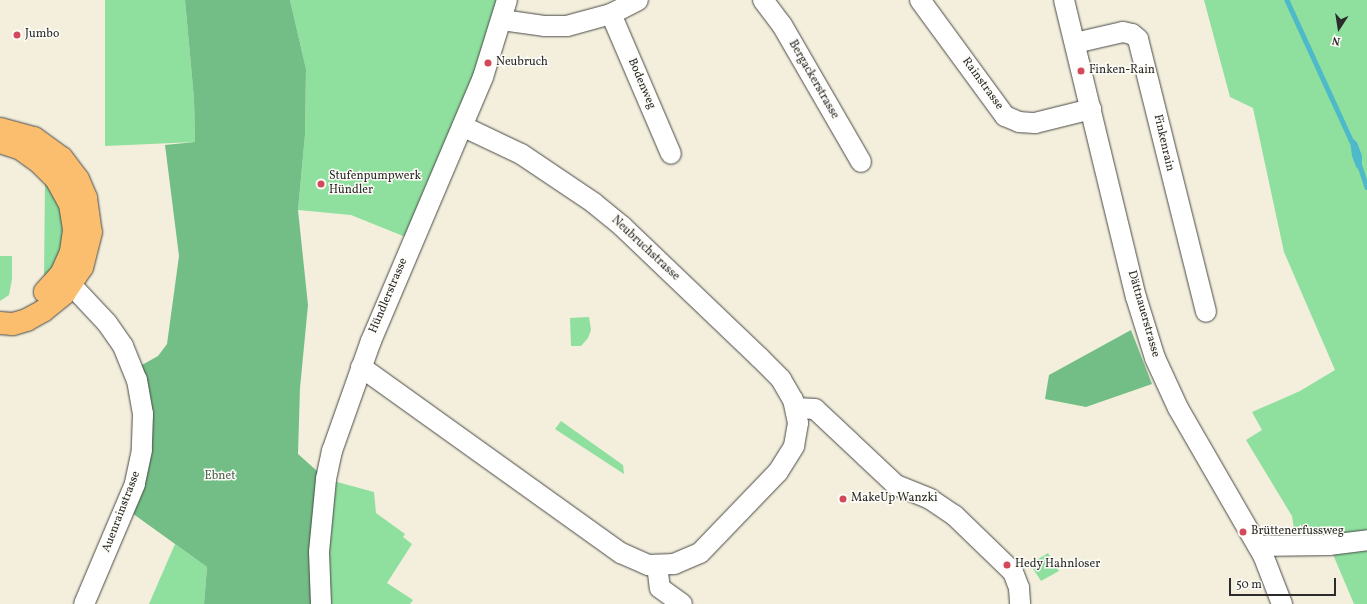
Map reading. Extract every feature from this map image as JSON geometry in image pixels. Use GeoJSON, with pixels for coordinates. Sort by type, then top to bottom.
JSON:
{"type":"FeatureCollection","features":[{"type":"Feature","properties":{"kind":"main road"},"geometry":{"type":"LineString","coordinates":[[0,129],[34,138],[54,150],[69,166],[82,187],[88,209],[91,232],[86,256],[66,279]]}},
{"type":"Feature","properties":{"kind":"main road"},"geometry":{"type":"LineString","coordinates":[[0,142],[21,149],[40,163],[56,179],[70,204],[74,221],[73,241],[66,279],[56,302],[38,315],[16,323],[0,321]]}},
{"type":"Feature","properties":{"kind":"street","name":"Hündlerstrasse"},"geometry":{"type":"LineString","coordinates":[[321,604],[318,559],[328,470],[361,367],[488,63],[507,0]]}},
{"type":"Feature","properties":{"kind":"street"},"geometry":{"type":"LineString","coordinates":[[502,20],[544,26],[568,26],[611,14],[638,0]]}},
{"type":"Feature","properties":{"kind":"street","name":"Bergackerstrasse"},"geometry":{"type":"LineString","coordinates":[[762,0],[782,25],[860,162]]}},
{"type":"Feature","properties":{"kind":"street","name":"Rainstrasse"},"geometry":{"type":"LineString","coordinates":[[920,0],[1005,116],[1019,122],[1035,123],[1091,109]]}},
{"type":"Feature","properties":{"kind":"street","name":"Dättnauerstrasse"},"geometry":{"type":"LineString","coordinates":[[1064,0],[1136,297],[1159,368],[1187,424],[1258,546],[1282,604]]}},
{"type":"Feature","properties":{"kind":"street","name":"Bodenweg"},"geometry":{"type":"LineString","coordinates":[[611,14],[671,154]]}},
{"type":"Feature","properties":{"kind":"street","name":"Finkenrain"},"geometry":{"type":"LineString","coordinates":[[1074,43],[1123,32],[1132,34],[1138,39],[1206,312]]}},
{"type":"Feature","properties":{"kind":"street","name":"Neubruchstrasse"},"geometry":{"type":"LineString","coordinates":[[361,367],[622,553],[640,563],[657,565],[684,562],[700,553],[778,472],[787,460],[796,438],[796,408],[788,389],[775,373],[622,226],[534,163],[462,126]]}},
{"type":"Feature","properties":{"kind":"street","name":"Auenrainstrasse"},"geometry":{"type":"LineString","coordinates":[[66,279],[108,323],[123,346],[139,390],[144,427],[142,450],[134,484],[84,604]]}},
{"type":"Feature","properties":{"kind":"street"},"geometry":{"type":"LineString","coordinates":[[796,408],[814,409],[888,479],[907,491],[942,505],[1007,565],[1017,579],[1020,604]]}},
{"type":"Feature","properties":{"kind":"street"},"geometry":{"type":"LineString","coordinates":[[1258,546],[1318,546],[1367,540]]}},
{"type":"Feature","properties":{"kind":"street"},"geometry":{"type":"LineString","coordinates":[[657,565],[660,588],[682,604]]}},
{"type":"Feature","properties":{"kind":"green space"},"geometry":{"type":"Polygon","coordinates":[[[105,0],[185,0],[194,99],[195,142],[105,146],[105,0]]]}},
{"type":"Feature","properties":{"kind":"green space","name":"Ebnet"},"geometry":{"type":"Polygon","coordinates":[[[185,0],[290,0],[306,69],[305,135],[298,210],[308,305],[300,388],[298,454],[326,479],[321,604],[204,604],[207,567],[125,508],[135,484],[133,370],[158,356],[167,344],[179,256],[165,145],[195,142],[194,99],[185,0]]]}},
{"type":"Feature","properties":{"kind":"green space"},"geometry":{"type":"Polygon","coordinates":[[[290,0],[507,0],[413,240],[351,215],[298,210],[305,135],[306,69],[290,0]]]}},
{"type":"Feature","properties":{"kind":"green space"},"geometry":{"type":"Polygon","coordinates":[[[1204,0],[1367,0],[1367,604],[1354,604],[1329,545],[1290,546],[1294,529],[1292,516],[1246,440],[1262,430],[1252,412],[1300,391],[1335,370],[1284,252],[1253,108],[1230,97],[1204,0]],[[1352,138],[1350,143],[1356,167],[1362,155],[1357,142],[1352,138]]]}},
{"type":"Feature","properties":{"kind":"green space"},"geometry":{"type":"Polygon","coordinates":[[[45,181],[59,203],[63,233],[59,256],[44,279],[45,181]]]}},
{"type":"Feature","properties":{"kind":"green space"},"geometry":{"type":"Polygon","coordinates":[[[0,256],[12,256],[12,279],[9,295],[0,301],[0,256]]]}},
{"type":"Feature","properties":{"kind":"green space"},"geometry":{"type":"Polygon","coordinates":[[[589,317],[591,330],[588,338],[581,346],[571,346],[570,318],[589,317]]]}},
{"type":"Feature","properties":{"kind":"green space"},"geometry":{"type":"Polygon","coordinates":[[[1131,330],[1152,384],[1086,407],[1045,399],[1049,375],[1131,330]]]}},
{"type":"Feature","properties":{"kind":"green space"},"geometry":{"type":"Polygon","coordinates":[[[561,421],[623,465],[624,474],[555,429],[561,421]]]}},
{"type":"Feature","properties":{"kind":"green space"},"geometry":{"type":"Polygon","coordinates":[[[326,479],[374,492],[376,513],[405,534],[403,537],[412,544],[387,583],[413,600],[410,604],[321,604],[326,479]]]}},
{"type":"Feature","properties":{"kind":"green space"},"geometry":{"type":"Polygon","coordinates":[[[175,544],[207,567],[204,604],[149,604],[175,544]]]}},
{"type":"Feature","properties":{"kind":"green space"},"geometry":{"type":"Polygon","coordinates":[[[1048,553],[1059,571],[1041,581],[1030,564],[1048,553]]]}},
{"type":"Feature","properties":{"kind":"water"},"geometry":{"type":"Polygon","coordinates":[[[1352,138],[1357,142],[1362,155],[1362,172],[1356,167],[1352,156],[1350,141],[1352,138]]]}},
{"type":"Feature","properties":{"kind":"waterway"},"geometry":{"type":"LineString","coordinates":[[1287,0],[1353,144]]}},
{"type":"Feature","properties":{"kind":"waterway"},"geometry":{"type":"LineString","coordinates":[[1360,166],[1367,187]]}},
{"type":"Feature","properties":{"kind":"place","name":"Jumbo"},"geometry":{"type":"Point","coordinates":[17,35]}},
{"type":"Feature","properties":{"kind":"place","name":"Neubruch"},"geometry":{"type":"Point","coordinates":[488,63]}},
{"type":"Feature","properties":{"kind":"place","name":"Finken-Rain"},"geometry":{"type":"Point","coordinates":[1081,71]}},
{"type":"Feature","properties":{"kind":"place","name":"Stufenpumpwerk Hündler"},"geometry":{"type":"Point","coordinates":[321,184]}},
{"type":"Feature","properties":{"kind":"place","name":"MakeUp Wanzki"},"geometry":{"type":"Point","coordinates":[843,499]}},
{"type":"Feature","properties":{"kind":"place","name":"Brüttenerfussweg"},"geometry":{"type":"Point","coordinates":[1243,532]}},
{"type":"Feature","properties":{"kind":"place","name":"Hedy Hahnloser"},"geometry":{"type":"Point","coordinates":[1007,565]}}]}
